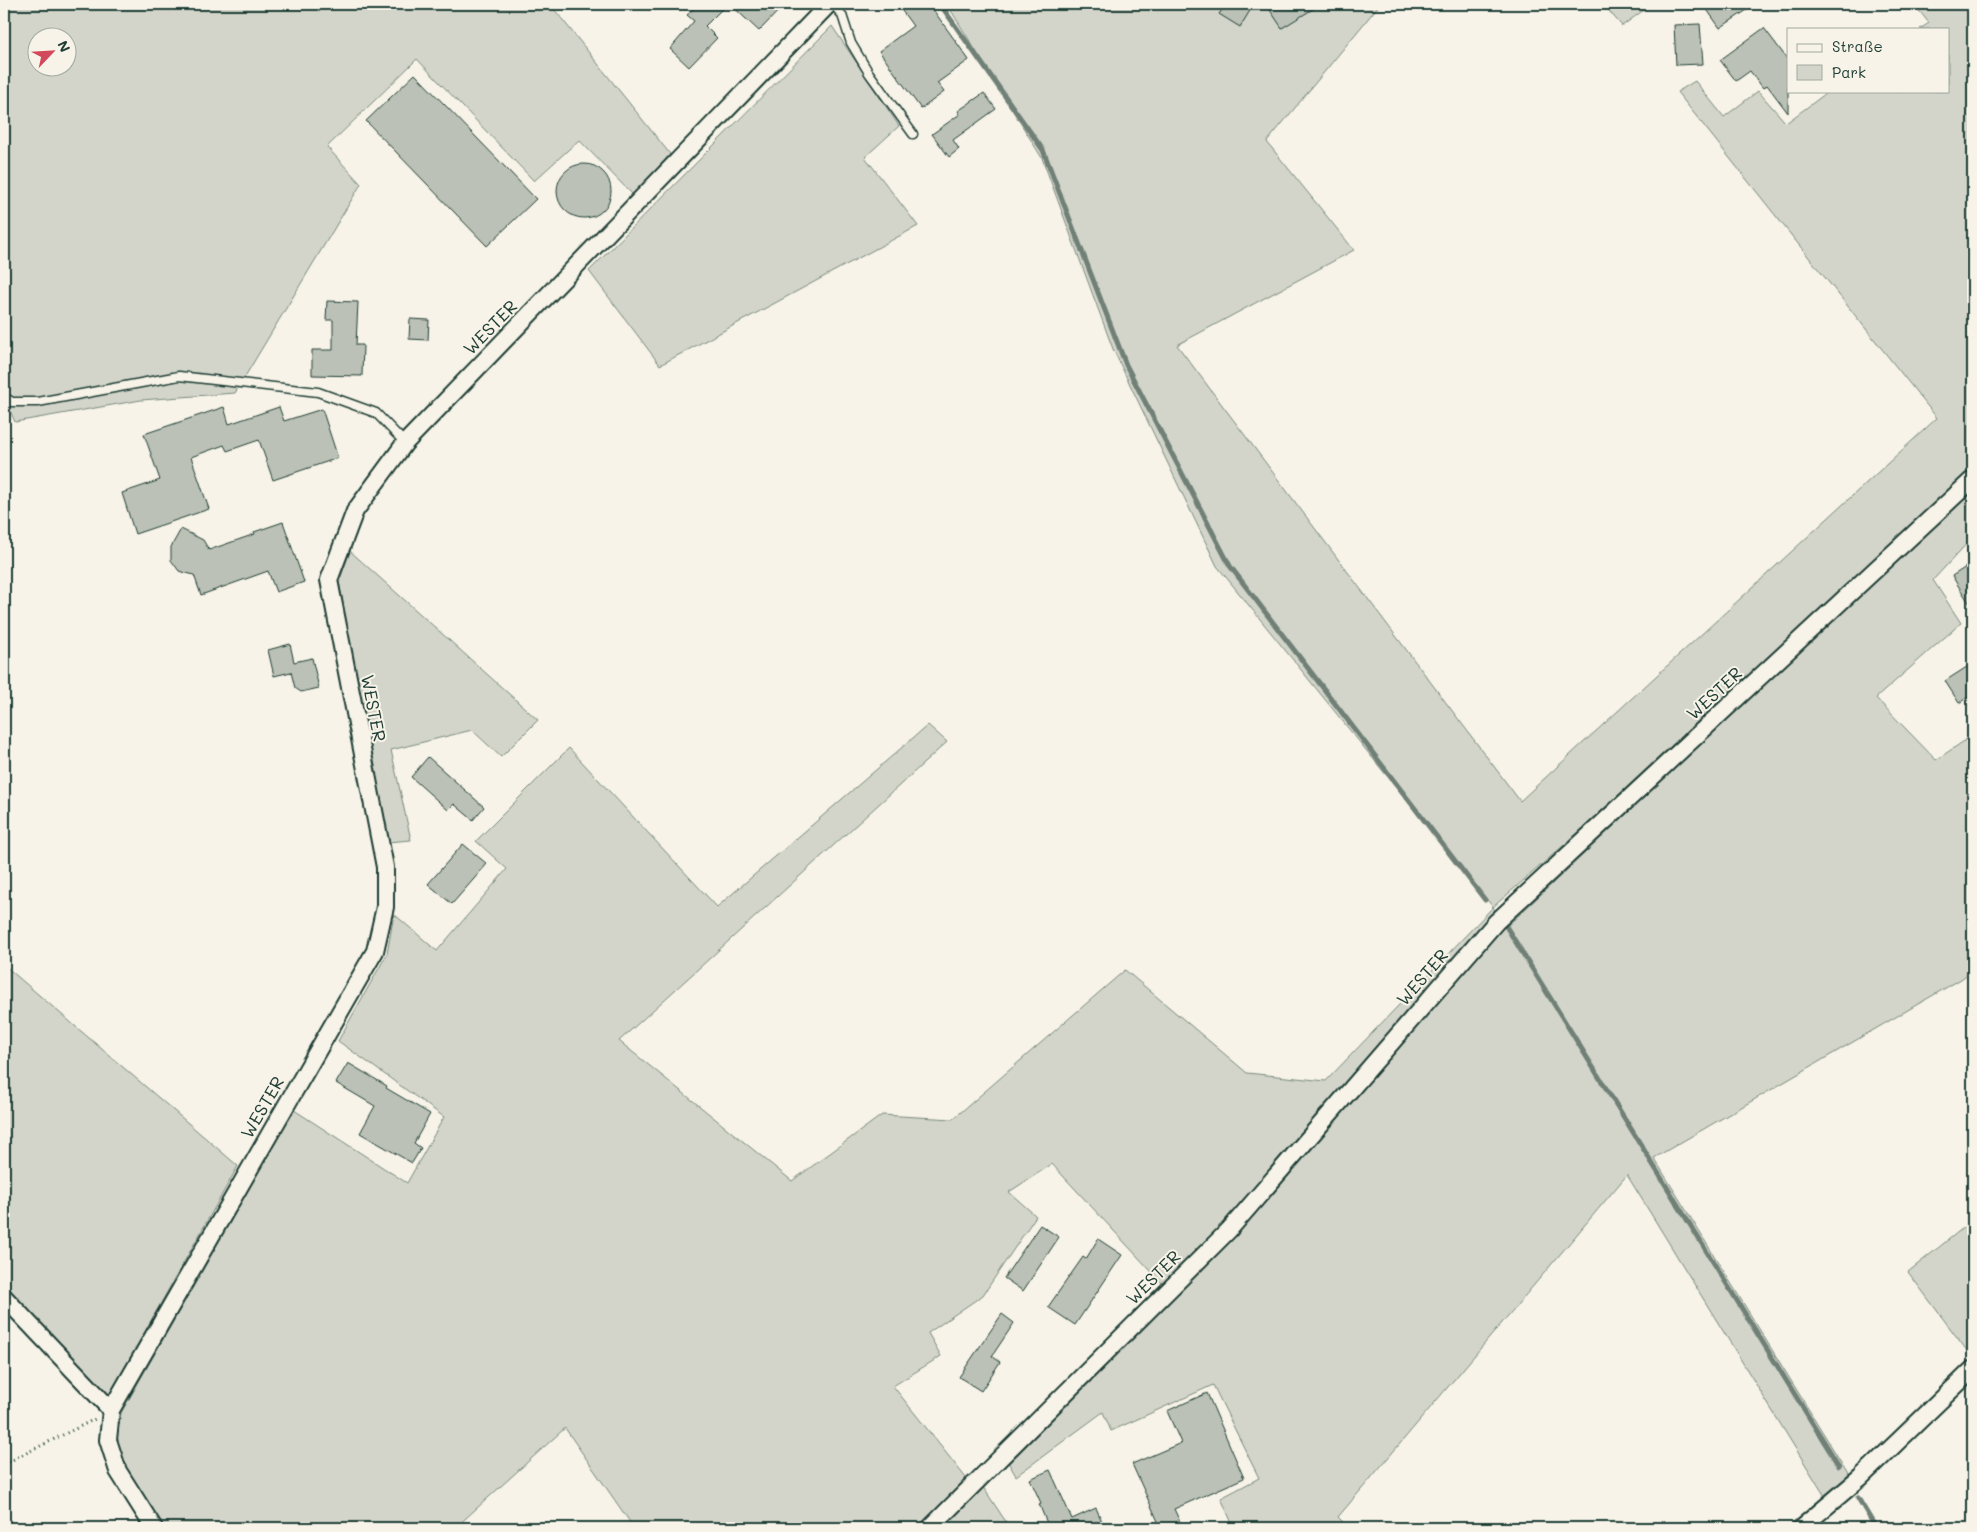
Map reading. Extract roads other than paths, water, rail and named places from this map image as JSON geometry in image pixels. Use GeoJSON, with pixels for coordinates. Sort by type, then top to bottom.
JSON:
{"type":"FeatureCollection","features":[{"type":"Feature","properties":{"kind":"street","name":"WESTER"},"geometry":{"type":"LineString","coordinates":[[154,1528],[118,1471],[108,1440],[111,1410],[375,951],[385,906],[384,866],[329,580],[355,511],[405,444],[829,4]]}},
{"type":"Feature","properties":{"kind":"street","name":"WESTER"},"geometry":{"type":"LineString","coordinates":[[930,1528],[1229,1230],[1496,922],[1973,479]]}},
{"type":"Feature","properties":{"kind":"street"},"geometry":{"type":"LineString","coordinates":[[4,1297],[111,1410]]}},
{"type":"Feature","properties":{"kind":"street"},"geometry":{"type":"LineString","coordinates":[[1801,1528],[1860,1478],[1973,1368]]}},
{"type":"Feature","properties":{"kind":"lane"},"geometry":{"type":"LineString","coordinates":[[833,4],[842,14],[851,43],[864,65],[913,134]]}},
{"type":"Feature","properties":{"kind":"lane"},"geometry":{"type":"LineString","coordinates":[[4,397],[12,402],[38,402],[179,376],[318,392],[376,413],[405,444]]}},
{"type":"Feature","properties":{"kind":"waterway"},"geometry":{"type":"LineString","coordinates":[[940,4],[1043,150],[1126,365],[1230,566],[1485,900]]}},
{"type":"Feature","properties":{"kind":"waterway"},"geometry":{"type":"LineString","coordinates":[[1504,923],[1839,1466]]}},
{"type":"Feature","properties":{"kind":"waterway"},"geometry":{"type":"LineString","coordinates":[[1858,1498],[1876,1528]]}}]}
